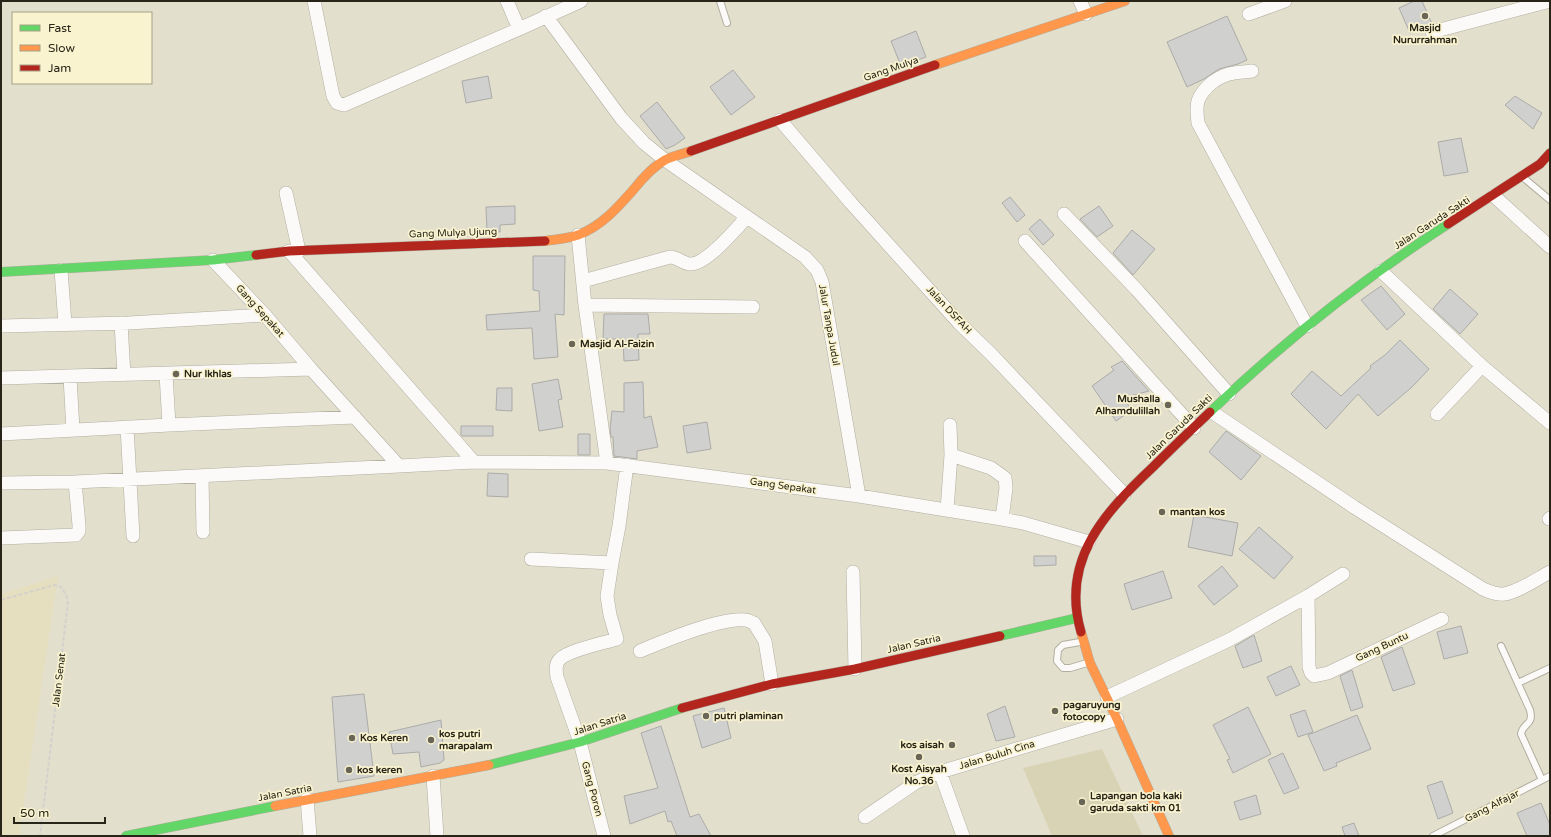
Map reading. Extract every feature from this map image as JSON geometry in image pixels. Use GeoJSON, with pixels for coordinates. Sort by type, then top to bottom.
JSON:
{"type":"FeatureCollection","features":[{"type":"Feature","properties":{"kind":"main road","name":"Gang Mulya"},"geometry":{"type":"LineString","coordinates":[[665,160],[934,65],[1125,1]]}},
{"type":"Feature","properties":{"kind":"main road","name":"Jalan Garuda Sakti"},"geometry":{"type":"LineString","coordinates":[[1170,836],[1108,697],[1090,663],[1083,641],[1077,618],[1076,593],[1082,560],[1089,542],[1100,523],[1124,494],[1212,412],[1229,394],[1307,326],[1351,291],[1442,228],[1494,196],[1540,164],[1550,154]]}},
{"type":"Feature","properties":{"kind":"main road","name":"Gang Mulya Ujung"},"geometry":{"type":"LineString","coordinates":[[213,260],[294,251],[445,244],[537,242],[578,236],[610,216],[644,178],[665,160]]}},
{"type":"Feature","properties":{"kind":"main road"},"geometry":{"type":"LineString","coordinates":[[1,272],[61,270],[213,260]]}},
{"type":"Feature","properties":{"kind":"main road","name":"Jalan Satria"},"geometry":{"type":"LineString","coordinates":[[126,836],[183,827],[307,799],[500,763],[580,742],[686,707],[772,684],[856,669],[1077,618]]}},
{"type":"Feature","properties":{"kind":"street"},"geometry":{"type":"LineString","coordinates":[[507,1],[519,29]]}},
{"type":"Feature","properties":{"kind":"street"},"geometry":{"type":"LineString","coordinates":[[318,3],[333,96],[338,103],[344,105],[581,1]]}},
{"type":"Feature","properties":{"kind":"street"},"geometry":{"type":"LineString","coordinates":[[1080,1],[1086,14]]}},
{"type":"Feature","properties":{"kind":"street"},"geometry":{"type":"LineString","coordinates":[[1249,14],[1285,1]]}},
{"type":"Feature","properties":{"kind":"street"},"geometry":{"type":"LineString","coordinates":[[1432,32],[1550,1]]}},
{"type":"Feature","properties":{"kind":"street","name":"Jalur Tanpa Judul"},"geometry":{"type":"LineString","coordinates":[[546,16],[621,118],[644,143],[665,160],[809,261],[817,270],[820,276],[859,496]]}},
{"type":"Feature","properties":{"kind":"street"},"geometry":{"type":"LineString","coordinates":[[1252,71],[1222,76],[1204,90],[1198,101],[1196,111],[1198,123],[1307,326]]}},
{"type":"Feature","properties":{"kind":"street","name":"Jalan DSFAH"},"geometry":{"type":"LineString","coordinates":[[780,120],[851,203],[959,323],[991,354],[1124,494]]}},
{"type":"Feature","properties":{"kind":"street"},"geometry":{"type":"LineString","coordinates":[[286,193],[294,251],[474,462]]}},
{"type":"Feature","properties":{"kind":"street"},"geometry":{"type":"LineString","coordinates":[[1494,196],[1550,247]]}},
{"type":"Feature","properties":{"kind":"street"},"geometry":{"type":"LineString","coordinates":[[1064,214],[1137,290],[1229,394]]}},
{"type":"Feature","properties":{"kind":"street"},"geometry":{"type":"LineString","coordinates":[[583,281],[670,257],[690,264],[699,262],[718,247],[747,217]]}},
{"type":"Feature","properties":{"kind":"street"},"geometry":{"type":"LineString","coordinates":[[578,236],[585,305],[607,463]]}},
{"type":"Feature","properties":{"kind":"street"},"geometry":{"type":"LineString","coordinates":[[1025,241],[1194,428]]}},
{"type":"Feature","properties":{"kind":"street","name":"Gang Sepakat"},"geometry":{"type":"LineString","coordinates":[[213,260],[265,315],[311,369],[399,466],[474,462],[607,463],[627,465],[859,496],[1002,519],[1055,531],[1089,542]]}},
{"type":"Feature","properties":{"kind":"street"},"geometry":{"type":"LineString","coordinates":[[61,270],[65,324]]}},
{"type":"Feature","properties":{"kind":"street"},"geometry":{"type":"LineString","coordinates":[[1381,270],[1482,366],[1550,423]]}},
{"type":"Feature","properties":{"kind":"street"},"geometry":{"type":"LineString","coordinates":[[585,305],[753,307]]}},
{"type":"Feature","properties":{"kind":"street"},"geometry":{"type":"LineString","coordinates":[[1,326],[121,323],[265,315]]}},
{"type":"Feature","properties":{"kind":"street"},"geometry":{"type":"LineString","coordinates":[[121,323],[124,375]]}},
{"type":"Feature","properties":{"kind":"street"},"geometry":{"type":"LineString","coordinates":[[1437,414],[1482,366]]}},
{"type":"Feature","properties":{"kind":"street"},"geometry":{"type":"LineString","coordinates":[[1,378],[311,369]]}},
{"type":"Feature","properties":{"kind":"street"},"geometry":{"type":"LineString","coordinates":[[166,374],[169,425]]}},
{"type":"Feature","properties":{"kind":"street"},"geometry":{"type":"LineString","coordinates":[[70,377],[73,430]]}},
{"type":"Feature","properties":{"kind":"street"},"geometry":{"type":"LineString","coordinates":[[1212,412],[1354,507],[1483,589],[1495,593],[1506,594],[1525,586],[1550,572]]}},
{"type":"Feature","properties":{"kind":"street"},"geometry":{"type":"LineString","coordinates":[[1,434],[169,425],[355,418]]}},
{"type":"Feature","properties":{"kind":"street"},"geometry":{"type":"LineString","coordinates":[[947,510],[951,455],[950,425]]}},
{"type":"Feature","properties":{"kind":"street"},"geometry":{"type":"LineString","coordinates":[[127,427],[133,536]]}},
{"type":"Feature","properties":{"kind":"street"},"geometry":{"type":"LineString","coordinates":[[951,455],[991,468],[1003,476],[1006,480],[1006,488],[1002,519]]}},
{"type":"Feature","properties":{"kind":"street"},"geometry":{"type":"LineString","coordinates":[[531,559],[612,563],[619,526],[627,465]]}},
{"type":"Feature","properties":{"kind":"street"},"geometry":{"type":"LineString","coordinates":[[1,483],[75,482],[130,478],[202,476],[399,466]]}},
{"type":"Feature","properties":{"kind":"street"},"geometry":{"type":"LineString","coordinates":[[202,476],[203,532]]}},
{"type":"Feature","properties":{"kind":"street"},"geometry":{"type":"LineString","coordinates":[[1,538],[76,535],[79,531],[79,525],[75,482]]}},
{"type":"Feature","properties":{"kind":"street","name":"Gang Poron"},"geometry":{"type":"LineString","coordinates":[[604,836],[580,742],[557,677],[556,667],[560,659],[569,654],[617,639],[610,615],[607,596],[612,563]]}},
{"type":"Feature","properties":{"kind":"street"},"geometry":{"type":"LineString","coordinates":[[853,572],[856,669]]}},
{"type":"Feature","properties":{"kind":"street"},"geometry":{"type":"LineString","coordinates":[[1108,697],[1229,640],[1308,596],[1343,574]]}},
{"type":"Feature","properties":{"kind":"street","name":"Gang Buntu"},"geometry":{"type":"LineString","coordinates":[[1308,596],[1309,667],[1314,676],[1328,673],[1442,619]]}},
{"type":"Feature","properties":{"kind":"street"},"geometry":{"type":"LineString","coordinates":[[640,651],[710,626],[745,620],[754,623],[765,641],[772,684]]}},
{"type":"Feature","properties":{"kind":"street","name":"Jalan Buluh Cina"},"geometry":{"type":"LineString","coordinates":[[865,817],[915,784],[940,772],[1117,719]]}},
{"type":"Feature","properties":{"kind":"street"},"geometry":{"type":"LineString","coordinates":[[940,772],[963,836]]}},
{"type":"Feature","properties":{"kind":"street"},"geometry":{"type":"LineString","coordinates":[[433,776],[437,836]]}},
{"type":"Feature","properties":{"kind":"street"},"geometry":{"type":"LineString","coordinates":[[307,799],[310,836]]}},
{"type":"Feature","properties":{"kind":"lane"},"geometry":{"type":"LineString","coordinates":[[720,1],[727,23]]}},
{"type":"Feature","properties":{"kind":"lane"},"geometry":{"type":"LineString","coordinates":[[1522,176],[1550,200]]}},
{"type":"Feature","properties":{"kind":"lane"},"geometry":{"type":"LineString","coordinates":[[1083,641],[1063,645],[1058,650],[1057,660],[1063,668],[1070,668],[1090,663]]}},
{"type":"Feature","properties":{"kind":"lane"},"geometry":{"type":"LineString","coordinates":[[1501,646],[1531,716],[1530,721],[1524,726],[1521,734],[1542,780]]}},
{"type":"Feature","properties":{"kind":"lane"},"geometry":{"type":"LineString","coordinates":[[1518,683],[1550,668]]}},
{"type":"Feature","properties":{"kind":"lane","name":"Gang Alfajar"},"geometry":{"type":"LineString","coordinates":[[1433,836],[1550,776]]}},
{"type":"Feature","properties":{"kind":"path","name":"Jalan Senat"},"geometry":{"type":"LineString","coordinates":[[1,600],[54,585],[61,587],[68,602],[40,836]]}},
{"type":"Feature","properties":{"kind":"shaded area"},"geometry":{"type":"Polygon","coordinates":[[[58,576],[19,836],[1,836],[1,594],[58,576]]]}},
{"type":"Feature","properties":{"kind":"shaded area","name":"Lapangan bola kaki garuda sakti km 01"},"geometry":{"type":"Polygon","coordinates":[[[1102,749],[1143,836],[1052,836],[1023,768],[1102,749]]]}},
{"type":"Feature","properties":{"kind":"building"},"geometry":{"type":"Polygon","coordinates":[[[1414,1],[1422,1],[1432,24],[1410,33],[1399,8],[1414,1]]]}},
{"type":"Feature","properties":{"kind":"building"},"geometry":{"type":"Polygon","coordinates":[[[1227,16],[1247,60],[1219,69],[1204,79],[1187,87],[1167,42],[1227,16]]]}},
{"type":"Feature","properties":{"kind":"building"},"geometry":{"type":"Polygon","coordinates":[[[916,31],[926,57],[901,66],[891,41],[916,31]]]}},
{"type":"Feature","properties":{"kind":"building"},"geometry":{"type":"Polygon","coordinates":[[[733,70],[755,97],[731,115],[710,87],[733,70]]]}},
{"type":"Feature","properties":{"kind":"building"},"geometry":{"type":"Polygon","coordinates":[[[488,76],[492,98],[466,103],[462,81],[488,76]]]}},
{"type":"Feature","properties":{"kind":"building"},"geometry":{"type":"Polygon","coordinates":[[[1515,96],[1542,113],[1533,129],[1505,105],[1515,96]]]}},
{"type":"Feature","properties":{"kind":"building"},"geometry":{"type":"Polygon","coordinates":[[[657,102],[685,138],[666,149],[640,116],[657,102]]]}},
{"type":"Feature","properties":{"kind":"building"},"geometry":{"type":"Polygon","coordinates":[[[1461,138],[1468,172],[1444,176],[1438,142],[1461,138]]]}},
{"type":"Feature","properties":{"kind":"building"},"geometry":{"type":"Polygon","coordinates":[[[1010,197],[1025,215],[1017,222],[1002,203],[1010,197]]]}},
{"type":"Feature","properties":{"kind":"building"},"geometry":{"type":"Polygon","coordinates":[[[515,206],[515,224],[500,225],[500,232],[487,232],[486,207],[515,206]]]}},
{"type":"Feature","properties":{"kind":"building"},"geometry":{"type":"Polygon","coordinates":[[[1099,206],[1113,226],[1097,237],[1080,219],[1099,206]]]}},
{"type":"Feature","properties":{"kind":"building"},"geometry":{"type":"Polygon","coordinates":[[[1040,219],[1054,235],[1043,245],[1029,229],[1040,219]]]}},
{"type":"Feature","properties":{"kind":"building"},"geometry":{"type":"Polygon","coordinates":[[[1132,230],[1155,249],[1133,275],[1113,253],[1132,230]]]}},
{"type":"Feature","properties":{"kind":"building"},"geometry":{"type":"Polygon","coordinates":[[[533,256],[565,256],[564,315],[555,314],[558,357],[534,359],[532,328],[487,330],[486,315],[540,311],[539,291],[533,290],[533,256]]]}},
{"type":"Feature","properties":{"kind":"building"},"geometry":{"type":"Polygon","coordinates":[[[1381,286],[1405,314],[1387,330],[1361,300],[1381,286]]]}},
{"type":"Feature","properties":{"kind":"building"},"geometry":{"type":"Polygon","coordinates":[[[1450,289],[1478,314],[1460,334],[1433,309],[1450,289]]]}},
{"type":"Feature","properties":{"kind":"building"},"geometry":{"type":"Polygon","coordinates":[[[604,314],[648,314],[650,334],[638,334],[639,360],[624,361],[623,339],[603,339],[604,314]]]}},
{"type":"Feature","properties":{"kind":"building"},"geometry":{"type":"Polygon","coordinates":[[[1400,340],[1429,369],[1412,387],[1378,416],[1358,394],[1326,429],[1291,394],[1312,371],[1341,396],[1371,368],[1370,366],[1385,355],[1400,340]]]}},
{"type":"Feature","properties":{"kind":"building"},"geometry":{"type":"Polygon","coordinates":[[[1122,361],[1149,391],[1123,398],[1132,410],[1116,421],[1092,386],[1114,370],[1111,367],[1122,361]]]}},
{"type":"Feature","properties":{"kind":"building"},"geometry":{"type":"Polygon","coordinates":[[[558,379],[562,399],[558,400],[563,427],[539,431],[532,384],[558,379]]]}},
{"type":"Feature","properties":{"kind":"building"},"geometry":{"type":"Polygon","coordinates":[[[643,382],[644,418],[651,416],[658,447],[637,451],[637,459],[614,456],[613,437],[611,437],[610,429],[612,411],[624,412],[624,383],[643,382]]]}},
{"type":"Feature","properties":{"kind":"building"},"geometry":{"type":"Polygon","coordinates":[[[497,388],[512,388],[512,411],[496,410],[497,388]]]}},
{"type":"Feature","properties":{"kind":"building"},"geometry":{"type":"Polygon","coordinates":[[[707,422],[711,449],[687,453],[683,426],[707,422]]]}},
{"type":"Feature","properties":{"kind":"building"},"geometry":{"type":"Polygon","coordinates":[[[461,426],[493,426],[493,436],[462,436],[461,426]]]}},
{"type":"Feature","properties":{"kind":"building"},"geometry":{"type":"Polygon","coordinates":[[[1226,431],[1261,456],[1241,480],[1209,452],[1226,431]]]}},
{"type":"Feature","properties":{"kind":"building"},"geometry":{"type":"Polygon","coordinates":[[[578,434],[590,434],[590,455],[578,455],[578,434]]]}},
{"type":"Feature","properties":{"kind":"building"},"geometry":{"type":"Polygon","coordinates":[[[488,473],[508,474],[508,497],[487,496],[488,473]]]}},
{"type":"Feature","properties":{"kind":"building"},"geometry":{"type":"Polygon","coordinates":[[[1194,515],[1238,523],[1232,556],[1188,547],[1194,515]]]}},
{"type":"Feature","properties":{"kind":"building"},"geometry":{"type":"Polygon","coordinates":[[[1259,527],[1293,557],[1274,579],[1239,549],[1259,527]]]}},
{"type":"Feature","properties":{"kind":"building"},"geometry":{"type":"Polygon","coordinates":[[[1034,556],[1056,556],[1056,565],[1034,566],[1034,556]]]}},
{"type":"Feature","properties":{"kind":"building"},"geometry":{"type":"Polygon","coordinates":[[[1222,566],[1238,586],[1214,605],[1198,586],[1222,566]]]}},
{"type":"Feature","properties":{"kind":"building"},"geometry":{"type":"Polygon","coordinates":[[[1163,571],[1172,598],[1132,610],[1124,584],[1163,571]]]}},
{"type":"Feature","properties":{"kind":"building"},"geometry":{"type":"Polygon","coordinates":[[[1461,626],[1468,653],[1444,659],[1437,632],[1461,626]]]}},
{"type":"Feature","properties":{"kind":"building"},"geometry":{"type":"Polygon","coordinates":[[[1254,635],[1262,661],[1243,668],[1235,646],[1254,635]]]}},
{"type":"Feature","properties":{"kind":"building"},"geometry":{"type":"Polygon","coordinates":[[[1402,647],[1415,684],[1393,691],[1381,657],[1402,647]]]}},
{"type":"Feature","properties":{"kind":"building"},"geometry":{"type":"Polygon","coordinates":[[[1291,666],[1300,685],[1276,696],[1267,677],[1291,666]]]}},
{"type":"Feature","properties":{"kind":"building"},"geometry":{"type":"Polygon","coordinates":[[[1352,670],[1363,707],[1351,711],[1340,676],[1352,670]]]}},
{"type":"Feature","properties":{"kind":"building","name":"Kos Keren"},"geometry":{"type":"Polygon","coordinates":[[[364,694],[374,776],[338,782],[332,697],[364,694]]]}},
{"type":"Feature","properties":{"kind":"building"},"geometry":{"type":"Polygon","coordinates":[[[1005,706],[1015,737],[996,741],[987,714],[1005,706]]]}},
{"type":"Feature","properties":{"kind":"building"},"geometry":{"type":"Polygon","coordinates":[[[1248,707],[1271,754],[1233,773],[1227,760],[1230,759],[1213,725],[1248,707]]]}},
{"type":"Feature","properties":{"kind":"building"},"geometry":{"type":"Polygon","coordinates":[[[724,708],[731,738],[702,748],[693,716],[724,708]]]}},
{"type":"Feature","properties":{"kind":"building"},"geometry":{"type":"Polygon","coordinates":[[[1305,710],[1313,732],[1298,737],[1290,715],[1305,710]]]}},
{"type":"Feature","properties":{"kind":"building"},"geometry":{"type":"Polygon","coordinates":[[[1357,715],[1371,749],[1336,763],[1337,766],[1324,771],[1308,735],[1357,715]]]}},
{"type":"Feature","properties":{"kind":"building","name":"kos putri marapalam"},"geometry":{"type":"Polygon","coordinates":[[[441,720],[444,760],[440,763],[421,767],[419,752],[393,754],[389,732],[441,720]]]}},
{"type":"Feature","properties":{"kind":"building"},"geometry":{"type":"Polygon","coordinates":[[[661,726],[690,817],[699,814],[711,836],[677,836],[671,821],[668,822],[665,811],[630,824],[624,796],[658,788],[641,733],[661,726]]]}},
{"type":"Feature","properties":{"kind":"building"},"geometry":{"type":"Polygon","coordinates":[[[1283,753],[1299,788],[1284,794],[1268,760],[1283,753]]]}},
{"type":"Feature","properties":{"kind":"building"},"geometry":{"type":"Polygon","coordinates":[[[1442,781],[1453,813],[1438,819],[1427,786],[1442,781]]]}},
{"type":"Feature","properties":{"kind":"building"},"geometry":{"type":"Polygon","coordinates":[[[1256,795],[1261,814],[1240,820],[1234,802],[1256,795]]]}},
{"type":"Feature","properties":{"kind":"building"},"geometry":{"type":"Polygon","coordinates":[[[1541,803],[1550,825],[1550,836],[1527,836],[1517,813],[1541,803]]]}},
{"type":"Feature","properties":{"kind":"building"},"geometry":{"type":"Polygon","coordinates":[[[1354,823],[1359,836],[1345,836],[1342,827],[1354,823]]]}},
{"type":"Feature","properties":{"kind":"traffic: fast"},"geometry":{"type":"LineString","coordinates":[[1210,412],[1266,361],[1324,312],[1385,267],[1448,224]]}},
{"type":"Feature","properties":{"kind":"traffic: fast"},"geometry":{"type":"LineString","coordinates":[[1,272],[213,260],[256,255]]}},
{"type":"Feature","properties":{"kind":"traffic: fast"},"geometry":{"type":"LineString","coordinates":[[1000,636],[1077,618]]}},
{"type":"Feature","properties":{"kind":"traffic: fast"},"geometry":{"type":"LineString","coordinates":[[489,765],[580,742],[682,708]]}},
{"type":"Feature","properties":{"kind":"traffic: fast"},"geometry":{"type":"LineString","coordinates":[[126,836],[275,806]]}},
{"type":"Feature","properties":{"kind":"traffic: slow"},"geometry":{"type":"LineString","coordinates":[[935,65],[1125,1]]}},
{"type":"Feature","properties":{"kind":"traffic: slow"},"geometry":{"type":"LineString","coordinates":[[545,241],[578,235],[595,227],[616,209],[644,177],[657,166],[668,159],[691,151]]}},
{"type":"Feature","properties":{"kind":"traffic: slow"},"geometry":{"type":"LineString","coordinates":[[1081,632],[1090,663],[1117,719],[1169,836]]}},
{"type":"Feature","properties":{"kind":"traffic: slow"},"geometry":{"type":"LineString","coordinates":[[275,806],[489,765]]}},
{"type":"Feature","properties":{"kind":"traffic: jam"},"geometry":{"type":"LineString","coordinates":[[691,151],[935,65]]}},
{"type":"Feature","properties":{"kind":"traffic: jam"},"geometry":{"type":"LineString","coordinates":[[1448,224],[1540,164],[1550,153]]}},
{"type":"Feature","properties":{"kind":"traffic: jam"},"geometry":{"type":"LineString","coordinates":[[256,255],[289,251],[545,241]]}},
{"type":"Feature","properties":{"kind":"traffic: jam"},"geometry":{"type":"LineString","coordinates":[[1081,632],[1076,606],[1077,582],[1082,560],[1091,539],[1104,520],[1135,484],[1210,412]]}},
{"type":"Feature","properties":{"kind":"traffic: jam"},"geometry":{"type":"LineString","coordinates":[[682,708],[772,684],[855,669],[1000,636]]}},
{"type":"Feature","properties":{"kind":"place","name":"Masjid Nururrahman"},"geometry":{"type":"Point","coordinates":[1425,16]}},
{"type":"Feature","properties":{"kind":"place","name":"Masjid Al-Faizin"},"geometry":{"type":"Point","coordinates":[572,344]}},
{"type":"Feature","properties":{"kind":"place","name":"Nur Ikhlas"},"geometry":{"type":"Point","coordinates":[176,374]}},
{"type":"Feature","properties":{"kind":"place","name":"Mushalla Alhamdulillah"},"geometry":{"type":"Point","coordinates":[1168,405]}},
{"type":"Feature","properties":{"kind":"place","name":"mantan kos"},"geometry":{"type":"Point","coordinates":[1162,512]}},
{"type":"Feature","properties":{"kind":"place","name":"pagaruyung fotocopy"},"geometry":{"type":"Point","coordinates":[1055,711]}},
{"type":"Feature","properties":{"kind":"place","name":"putri plaminan"},"geometry":{"type":"Point","coordinates":[706,716]}},
{"type":"Feature","properties":{"kind":"place","name":"Kos Keren"},"geometry":{"type":"Point","coordinates":[352,738]}},
{"type":"Feature","properties":{"kind":"place","name":"kos putri marapalam"},"geometry":{"type":"Point","coordinates":[431,740]}},
{"type":"Feature","properties":{"kind":"place","name":"kos aisah"},"geometry":{"type":"Point","coordinates":[952,745]}},
{"type":"Feature","properties":{"kind":"place","name":"Kost Aisyah No.36"},"geometry":{"type":"Point","coordinates":[919,757]}},
{"type":"Feature","properties":{"kind":"place","name":"kos keren"},"geometry":{"type":"Point","coordinates":[349,770]}},
{"type":"Feature","properties":{"kind":"place","name":"Lapangan bola kaki garuda sakti km 01"},"geometry":{"type":"Point","coordinates":[1082,802]}}]}
